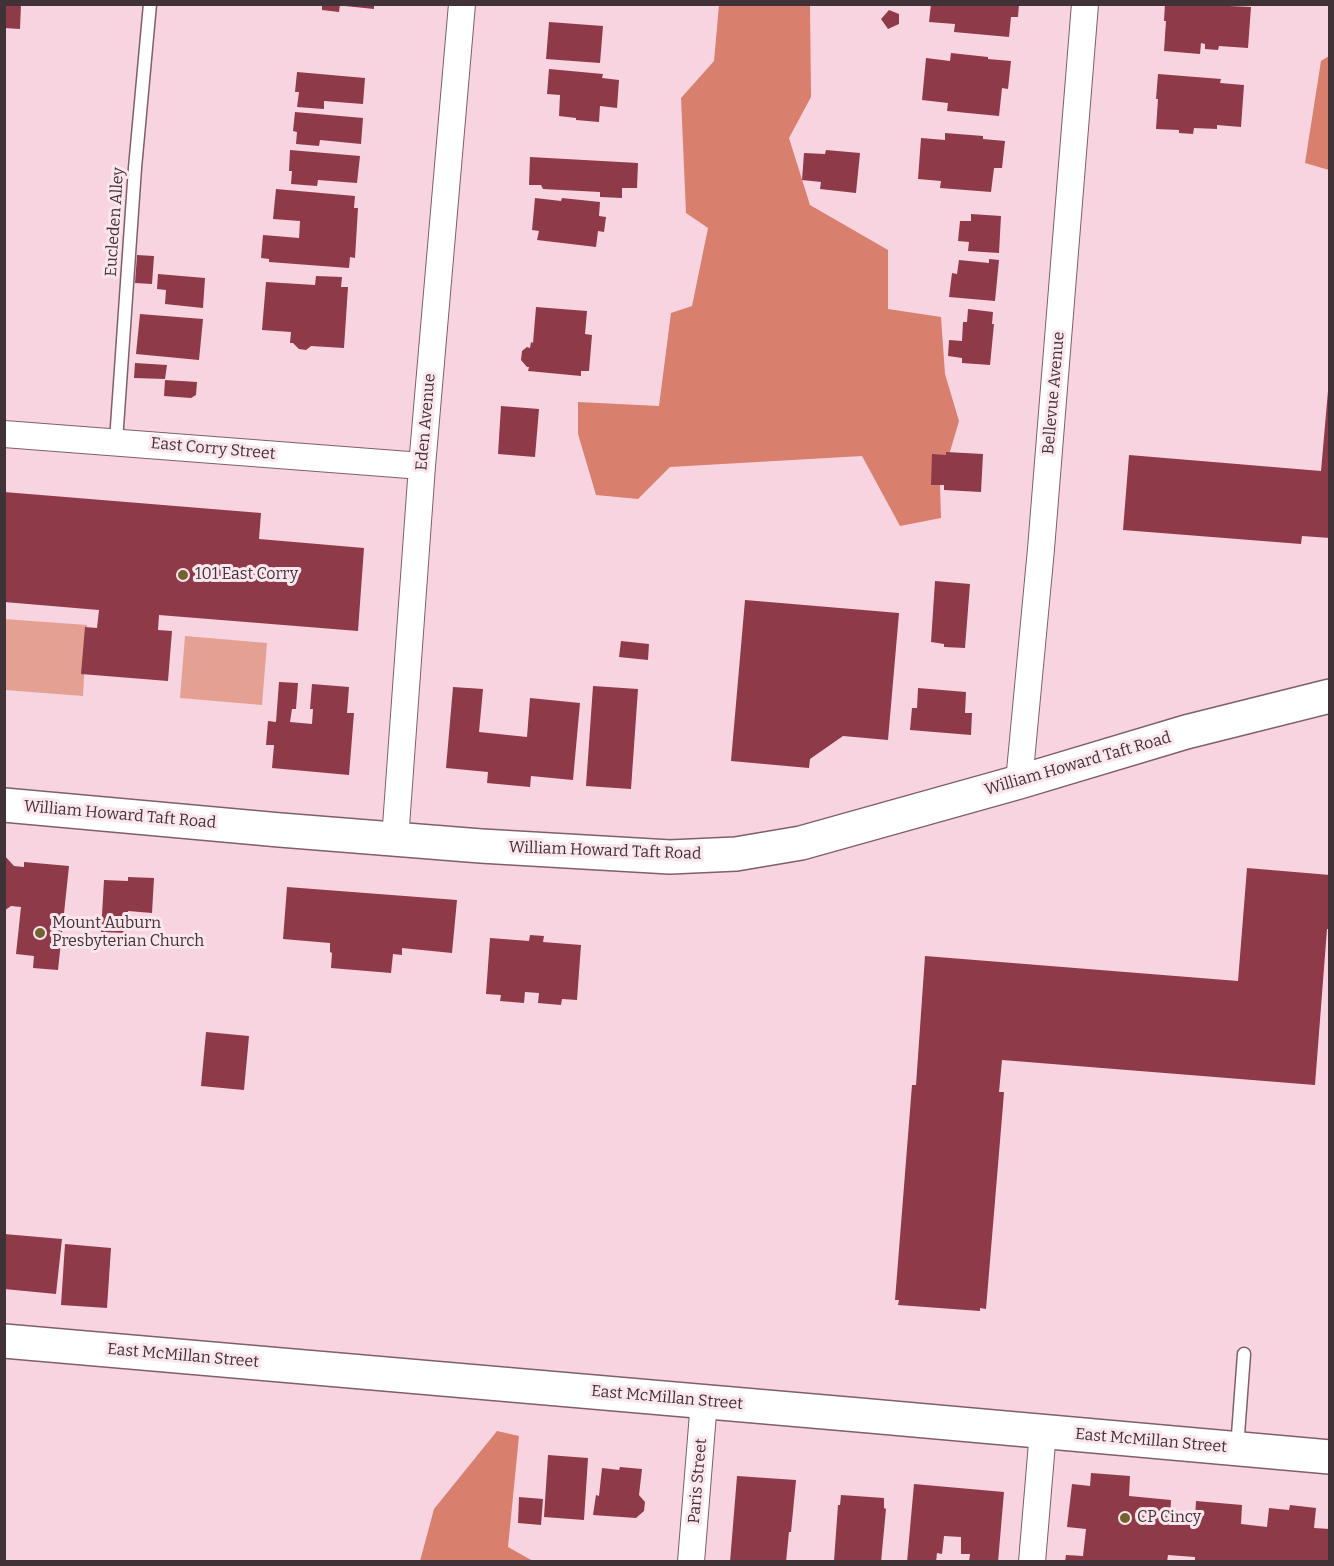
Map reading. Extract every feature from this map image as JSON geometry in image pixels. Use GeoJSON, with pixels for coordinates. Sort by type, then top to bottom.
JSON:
{"type":"FeatureCollection","features":[{"type":"Feature","properties":{"kind":"main road","name":"William Howard Taft Road"},"geometry":{"type":"LineString","coordinates":[[4,805],[395,840],[670,857],[736,854],[801,843],[1186,732],[1329,696]]}},
{"type":"Feature","properties":{"kind":"main road","name":"East McMillan Street"},"geometry":{"type":"LineString","coordinates":[[4,1341],[1329,1457]]}},
{"type":"Feature","properties":{"kind":"street","name":"Eden Avenue"},"geometry":{"type":"LineString","coordinates":[[395,840],[422,466],[462,4]]}},
{"type":"Feature","properties":{"kind":"street","name":"Bellevue Avenue"},"geometry":{"type":"LineString","coordinates":[[1019,782],[1041,549],[1085,4]]}},
{"type":"Feature","properties":{"kind":"street","name":"East Corry Street"},"geometry":{"type":"LineString","coordinates":[[4,434],[422,466]]}},
{"type":"Feature","properties":{"kind":"street","name":"Paris Street"},"geometry":{"type":"LineString","coordinates":[[691,1562],[704,1401]]}},
{"type":"Feature","properties":{"kind":"street"},"geometry":{"type":"LineString","coordinates":[[1032,1562],[1043,1431]]}},
{"type":"Feature","properties":{"kind":"lane","name":"Eucleden Alley"},"geometry":{"type":"LineString","coordinates":[[116,441],[136,156],[150,4]]}},
{"type":"Feature","properties":{"kind":"lane"},"geometry":{"type":"LineString","coordinates":[[1237,1449],[1244,1354]]}},
{"type":"Feature","properties":{"kind":"shaded area"},"geometry":{"type":"Polygon","coordinates":[[[719,5],[810,5],[811,97],[789,138],[810,205],[888,250],[888,309],[941,317],[945,374],[959,421],[940,486],[941,518],[900,526],[862,456],[670,467],[638,499],[596,495],[578,434],[578,402],[659,406],[671,313],[692,306],[708,228],[686,213],[681,98],[714,61],[719,5]]]}},
{"type":"Feature","properties":{"kind":"shaded area"},"geometry":{"type":"Polygon","coordinates":[[[1329,56],[1329,170],[1305,163],[1321,61],[1329,56]]]}},
{"type":"Feature","properties":{"kind":"shaded area"},"geometry":{"type":"Polygon","coordinates":[[[4,619],[87,625],[83,696],[5,690],[4,619]]]}},
{"type":"Feature","properties":{"kind":"shaded area"},"geometry":{"type":"Polygon","coordinates":[[[185,636],[267,643],[262,705],[180,698],[185,636]]]}},
{"type":"Feature","properties":{"kind":"shaded area"},"geometry":{"type":"Polygon","coordinates":[[[497,1431],[519,1436],[508,1547],[533,1561],[420,1561],[434,1509],[497,1431]]]}},
{"type":"Feature","properties":{"kind":"building"},"geometry":{"type":"Polygon","coordinates":[[[4,4],[21,4],[20,29],[4,28],[4,4]]]}},
{"type":"Feature","properties":{"kind":"building"},"geometry":{"type":"Polygon","coordinates":[[[322,4],[340,4],[339,12],[322,10],[322,4]]]}},
{"type":"Feature","properties":{"kind":"building"},"geometry":{"type":"Polygon","coordinates":[[[345,4],[374,4],[374,9],[345,6],[345,4]]]}},
{"type":"Feature","properties":{"kind":"building"},"geometry":{"type":"Polygon","coordinates":[[[931,4],[1019,4],[1018,17],[1011,17],[1009,37],[954,32],[955,24],[929,22],[931,4]]]}},
{"type":"Feature","properties":{"kind":"building"},"geometry":{"type":"Polygon","coordinates":[[[1165,4],[1229,4],[1229,6],[1251,7],[1248,48],[1219,46],[1218,50],[1205,49],[1205,44],[1201,43],[1200,54],[1164,51],[1165,4]]]}},
{"type":"Feature","properties":{"kind":"building"},"geometry":{"type":"Polygon","coordinates":[[[889,10],[899,14],[899,24],[888,29],[881,19],[889,10]]]}},
{"type":"Feature","properties":{"kind":"building"},"geometry":{"type":"Polygon","coordinates":[[[549,22],[603,26],[600,63],[546,59],[549,22]]]}},
{"type":"Feature","properties":{"kind":"building"},"geometry":{"type":"Polygon","coordinates":[[[951,53],[1011,61],[1008,89],[1002,88],[999,116],[947,111],[948,103],[922,100],[926,58],[950,61],[951,53]]]}},
{"type":"Feature","properties":{"kind":"building"},"geometry":{"type":"Polygon","coordinates":[[[549,69],[603,74],[602,78],[619,80],[617,108],[600,106],[599,122],[559,116],[560,95],[547,94],[549,69]]]}},
{"type":"Feature","properties":{"kind":"building"},"geometry":{"type":"Polygon","coordinates":[[[297,72],[365,78],[363,104],[324,101],[324,109],[297,107],[299,92],[295,92],[297,72]]]}},
{"type":"Feature","properties":{"kind":"building"},"geometry":{"type":"Polygon","coordinates":[[[1158,74],[1221,79],[1220,83],[1244,85],[1241,127],[1217,125],[1217,129],[1194,128],[1193,134],[1179,133],[1179,130],[1156,129],[1158,74]]]}},
{"type":"Feature","properties":{"kind":"building"},"geometry":{"type":"Polygon","coordinates":[[[295,112],[363,118],[361,144],[320,140],[319,146],[296,144],[297,132],[293,131],[295,112]]]}},
{"type":"Feature","properties":{"kind":"building"},"geometry":{"type":"Polygon","coordinates":[[[945,133],[983,136],[983,139],[1005,141],[1002,168],[994,168],[991,192],[940,188],[941,181],[918,179],[921,138],[945,140],[945,133]]]}},
{"type":"Feature","properties":{"kind":"building"},"geometry":{"type":"Polygon","coordinates":[[[290,150],[360,156],[357,183],[318,180],[317,186],[291,184],[290,150]]]}},
{"type":"Feature","properties":{"kind":"building"},"geometry":{"type":"Polygon","coordinates":[[[826,150],[860,153],[856,193],[820,189],[821,182],[802,180],[804,153],[825,154],[826,150]]]}},
{"type":"Feature","properties":{"kind":"building"},"geometry":{"type":"Polygon","coordinates":[[[530,157],[638,163],[637,188],[622,188],[622,198],[600,197],[600,192],[543,189],[541,185],[529,185],[530,157]]]}},
{"type":"Feature","properties":{"kind":"building"},"geometry":{"type":"Polygon","coordinates":[[[276,189],[355,196],[354,208],[358,208],[355,258],[350,257],[349,268],[269,262],[269,259],[261,258],[263,235],[299,238],[300,221],[273,219],[276,189]]]}},
{"type":"Feature","properties":{"kind":"building"},"geometry":{"type":"Polygon","coordinates":[[[535,198],[600,202],[599,216],[606,217],[604,232],[598,231],[596,247],[537,240],[539,231],[532,230],[535,198]]]}},
{"type":"Feature","properties":{"kind":"building"},"geometry":{"type":"Polygon","coordinates":[[[971,214],[1001,216],[999,253],[968,251],[969,242],[958,241],[960,221],[971,221],[971,214]]]}},
{"type":"Feature","properties":{"kind":"building"},"geometry":{"type":"Polygon","coordinates":[[[137,255],[154,256],[152,284],[135,283],[137,255]]]}},
{"type":"Feature","properties":{"kind":"building"},"geometry":{"type":"Polygon","coordinates":[[[989,259],[999,260],[995,301],[949,297],[952,273],[957,274],[959,260],[989,263],[989,259]]]}},
{"type":"Feature","properties":{"kind":"building"},"geometry":{"type":"Polygon","coordinates":[[[158,274],[205,278],[203,308],[165,304],[166,290],[157,289],[158,274]]]}},
{"type":"Feature","properties":{"kind":"building"},"geometry":{"type":"Polygon","coordinates":[[[316,276],[342,277],[341,287],[348,287],[344,348],[311,346],[306,350],[299,349],[290,343],[291,332],[262,330],[266,282],[315,285],[316,276]]]}},
{"type":"Feature","properties":{"kind":"building"},"geometry":{"type":"Polygon","coordinates":[[[536,307],[587,311],[585,334],[592,335],[589,371],[581,371],[581,376],[528,371],[529,367],[521,360],[522,351],[527,347],[530,348],[531,342],[533,343],[536,307]]]}},
{"type":"Feature","properties":{"kind":"building"},"geometry":{"type":"Polygon","coordinates":[[[968,309],[993,312],[990,365],[962,363],[962,358],[948,356],[949,340],[962,341],[963,322],[967,322],[968,309]]]}},
{"type":"Feature","properties":{"kind":"building"},"geometry":{"type":"Polygon","coordinates":[[[140,314],[203,319],[199,360],[136,354],[140,314]]]}},
{"type":"Feature","properties":{"kind":"building"},"geometry":{"type":"Polygon","coordinates":[[[135,363],[167,365],[165,379],[134,378],[135,363]]]}},
{"type":"Feature","properties":{"kind":"building"},"geometry":{"type":"Polygon","coordinates":[[[165,380],[197,382],[196,395],[191,398],[164,396],[165,380]]]}},
{"type":"Feature","properties":{"kind":"building"},"geometry":{"type":"Polygon","coordinates":[[[1328,391],[1330,391],[1330,538],[1302,536],[1301,544],[1123,530],[1129,455],[1321,471],[1328,391]]]}},
{"type":"Feature","properties":{"kind":"building"},"geometry":{"type":"Polygon","coordinates":[[[501,406],[539,409],[535,457],[498,454],[501,406]]]}},
{"type":"Feature","properties":{"kind":"building"},"geometry":{"type":"Polygon","coordinates":[[[946,452],[983,454],[981,492],[944,490],[944,485],[931,485],[932,454],[946,455],[946,452]]]}},
{"type":"Feature","properties":{"kind":"building","name":"101 East Corry"},"geometry":{"type":"Polygon","coordinates":[[[4,492],[261,513],[259,539],[364,548],[358,631],[159,615],[158,630],[172,631],[168,681],[81,674],[85,627],[97,628],[99,610],[4,602],[4,492]]]}},
{"type":"Feature","properties":{"kind":"building"},"geometry":{"type":"Polygon","coordinates":[[[935,581],[970,584],[965,648],[944,647],[944,644],[931,642],[935,581]]]}},
{"type":"Feature","properties":{"kind":"building"},"geometry":{"type":"Polygon","coordinates":[[[745,600],[899,613],[888,740],[843,736],[810,759],[809,768],[731,761],[745,600]]]}},
{"type":"Feature","properties":{"kind":"building"},"geometry":{"type":"Polygon","coordinates":[[[621,641],[649,644],[648,660],[619,657],[621,641]]]}},
{"type":"Feature","properties":{"kind":"building"},"geometry":{"type":"Polygon","coordinates":[[[279,682],[298,683],[296,709],[292,709],[290,722],[312,724],[313,709],[310,709],[312,684],[349,687],[347,713],[354,713],[349,775],[272,768],[274,745],[266,745],[268,721],[276,722],[279,682]]]}},
{"type":"Feature","properties":{"kind":"building"},"geometry":{"type":"Polygon","coordinates":[[[593,686],[638,689],[631,789],[586,786],[593,686]]]}},
{"type":"Feature","properties":{"kind":"building"},"geometry":{"type":"Polygon","coordinates":[[[453,687],[483,689],[479,732],[527,737],[530,698],[580,703],[573,780],[531,776],[530,787],[487,783],[488,772],[446,768],[453,687]]]}},
{"type":"Feature","properties":{"kind":"building"},"geometry":{"type":"Polygon","coordinates":[[[918,688],[966,692],[965,713],[972,713],[971,735],[910,730],[912,708],[917,708],[918,688]]]}},
{"type":"Feature","properties":{"kind":"building","name":"Mount Auburn Presbyterian Church"},"geometry":{"type":"Polygon","coordinates":[[[4,855],[14,866],[24,867],[24,862],[69,866],[58,970],[33,968],[34,956],[16,954],[21,907],[11,906],[4,911],[4,855]]]}},
{"type":"Feature","properties":{"kind":"building"},"geometry":{"type":"Polygon","coordinates":[[[1247,868],[1330,875],[1330,929],[1327,929],[1315,1085],[1002,1060],[999,1092],[1004,1092],[986,1309],[980,1308],[980,1311],[898,1305],[899,1300],[895,1300],[912,1085],[916,1085],[925,956],[1238,981],[1247,868]]]}},
{"type":"Feature","properties":{"kind":"building"},"geometry":{"type":"Polygon","coordinates":[[[128,877],[154,878],[152,913],[128,911],[127,933],[101,932],[104,880],[128,881],[128,877]]]}},
{"type":"Feature","properties":{"kind":"building"},"geometry":{"type":"Polygon","coordinates":[[[287,887],[457,900],[452,953],[402,948],[402,955],[393,954],[391,973],[331,968],[330,943],[283,939],[287,887]]]}},
{"type":"Feature","properties":{"kind":"building"},"geometry":{"type":"Polygon","coordinates":[[[530,935],[544,936],[543,942],[581,945],[577,1000],[562,999],[561,1005],[538,1003],[539,993],[525,992],[524,1003],[500,1001],[501,995],[486,994],[490,938],[529,941],[530,935]]]}},
{"type":"Feature","properties":{"kind":"building"},"geometry":{"type":"Polygon","coordinates":[[[206,1032],[249,1036],[244,1090],[201,1086],[206,1032]]]}},
{"type":"Feature","properties":{"kind":"building"},"geometry":{"type":"Polygon","coordinates":[[[4,1234],[62,1239],[56,1294],[4,1289],[4,1234]]]}},
{"type":"Feature","properties":{"kind":"building"},"geometry":{"type":"Polygon","coordinates":[[[65,1244],[111,1248],[107,1308],[61,1305],[65,1244]]]}},
{"type":"Feature","properties":{"kind":"building"},"geometry":{"type":"Polygon","coordinates":[[[548,1455],[588,1458],[584,1520],[544,1517],[548,1455]]]}},
{"type":"Feature","properties":{"kind":"building"},"geometry":{"type":"Polygon","coordinates":[[[620,1467],[642,1469],[639,1495],[645,1502],[644,1511],[636,1518],[593,1515],[596,1495],[599,1496],[602,1468],[619,1470],[620,1467]]]}},
{"type":"Feature","properties":{"kind":"building","name":"CP Cincy"},"geometry":{"type":"Polygon","coordinates":[[[1091,1473],[1130,1476],[1129,1496],[1171,1500],[1170,1517],[1195,1519],[1196,1501],[1242,1505],[1241,1524],[1267,1527],[1269,1508],[1289,1510],[1290,1505],[1316,1508],[1314,1528],[1330,1529],[1330,1562],[1195,1562],[1195,1557],[1168,1555],[1167,1562],[1065,1562],[1066,1555],[1083,1556],[1086,1529],[1067,1527],[1072,1484],[1090,1486],[1091,1473]]]}},
{"type":"Feature","properties":{"kind":"building"},"geometry":{"type":"Polygon","coordinates":[[[737,1476],[796,1480],[786,1562],[730,1562],[737,1476]]]}},
{"type":"Feature","properties":{"kind":"building"},"geometry":{"type":"Polygon","coordinates":[[[914,1484],[1004,1492],[998,1562],[969,1562],[970,1554],[961,1554],[961,1537],[944,1536],[942,1554],[937,1553],[936,1562],[907,1562],[914,1484]]]}},
{"type":"Feature","properties":{"kind":"building"},"geometry":{"type":"Polygon","coordinates":[[[841,1495],[884,1498],[886,1509],[881,1562],[834,1561],[838,1505],[840,1505],[841,1495]]]}},
{"type":"Feature","properties":{"kind":"building"},"geometry":{"type":"Polygon","coordinates":[[[519,1497],[543,1499],[541,1525],[518,1523],[519,1497]]]}},
{"type":"Feature","properties":{"kind":"place","name":"101 East Corry"},"geometry":{"type":"Point","coordinates":[183,575]}},
{"type":"Feature","properties":{"kind":"place","name":"Mount Auburn Presbyterian Church"},"geometry":{"type":"Point","coordinates":[40,933]}},
{"type":"Feature","properties":{"kind":"place","name":"CP Cincy"},"geometry":{"type":"Point","coordinates":[1125,1518]}}]}
